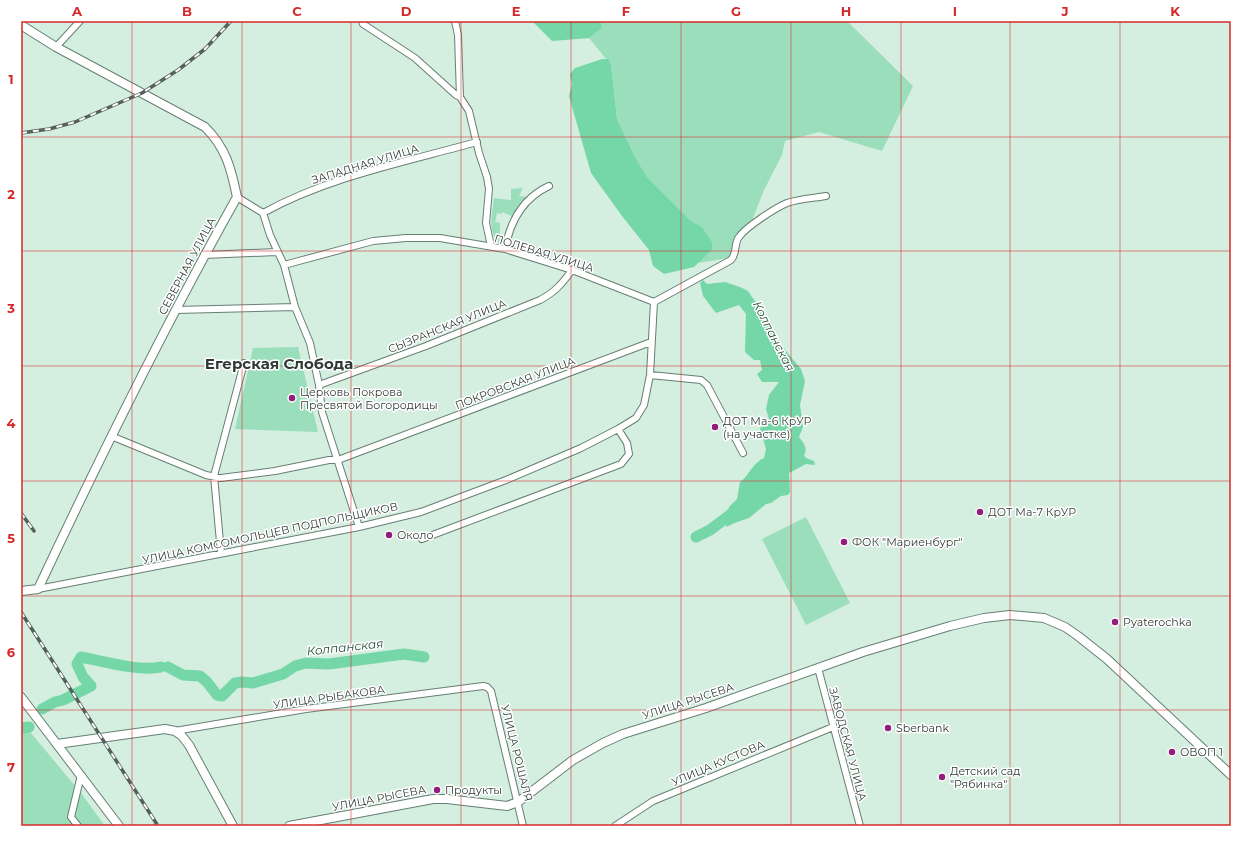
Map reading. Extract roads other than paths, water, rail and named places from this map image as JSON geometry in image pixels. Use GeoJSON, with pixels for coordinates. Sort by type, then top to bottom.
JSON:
{"type":"FeatureCollection","features":[{"type":"Feature","properties":{"kind":"main road"},"geometry":{"type":"LineString","coordinates":[[21,24],[56,47],[205,127],[214,136],[226,156],[231,168],[237,197]]}},
{"type":"Feature","properties":{"kind":"main road","name":"СЕВЕРНАЯ УЛИЦА"},"geometry":{"type":"LineString","coordinates":[[38,590],[111,436],[204,255],[237,197]]}},
{"type":"Feature","properties":{"kind":"main road"},"geometry":{"type":"LineString","coordinates":[[21,591],[38,590]]}},
{"type":"Feature","properties":{"kind":"main road","name":"УЛИЦА РЫСЕВА"},"geometry":{"type":"LineString","coordinates":[[289,826],[433,799],[447,799],[507,806],[518,802],[573,760],[603,743],[623,734],[706,708],[863,652],[950,626],[984,618],[1010,615],[1036,617],[1054,622],[1071,631],[1097,650],[1231,775]]}},
{"type":"Feature","properties":{"kind":"main road"},"geometry":{"type":"LineString","coordinates":[[21,696],[119,826]]}},
{"type":"Feature","properties":{"kind":"main road"},"geometry":{"type":"LineString","coordinates":[[57,744],[156,730],[184,732],[189,745],[233,826]]}},
{"type":"Feature","properties":{"kind":"street"},"geometry":{"type":"LineString","coordinates":[[56,47],[80,21]]}},
{"type":"Feature","properties":{"kind":"street"},"geometry":{"type":"LineString","coordinates":[[362,21],[363,24],[415,58],[460,97],[469,111],[489,189],[486,223],[491,246]]}},
{"type":"Feature","properties":{"kind":"street"},"geometry":{"type":"LineString","coordinates":[[454,21],[458,35],[460,97]]}},
{"type":"Feature","properties":{"kind":"street","name":"ЗАПАДНАЯ УЛИЦА"},"geometry":{"type":"LineString","coordinates":[[263,213],[285,200],[331,182],[476,142]]}},
{"type":"Feature","properties":{"kind":"street"},"geometry":{"type":"LineString","coordinates":[[505,249],[507,238],[514,219],[524,204],[540,190],[549,186]]}},
{"type":"Feature","properties":{"kind":"street"},"geometry":{"type":"LineString","coordinates":[[654,302],[731,260],[734,257],[738,238],[748,227],[759,220],[787,203],[826,196]]}},
{"type":"Feature","properties":{"kind":"street"},"geometry":{"type":"LineString","coordinates":[[237,197],[263,213],[277,252],[284,265],[295,307],[310,343],[319,386],[322,412],[358,527]]}},
{"type":"Feature","properties":{"kind":"street","name":"ПОЛЕВАЯ УЛИЦА"},"geometry":{"type":"LineString","coordinates":[[284,265],[373,241],[440,238],[505,249],[572,270],[654,302]]}},
{"type":"Feature","properties":{"kind":"street"},"geometry":{"type":"LineString","coordinates":[[204,255],[277,252]]}},
{"type":"Feature","properties":{"kind":"street","name":"СЫЗРАНСКАЯ УЛИЦА"},"geometry":{"type":"LineString","coordinates":[[319,386],[426,346],[540,300],[561,286],[572,270]]}},
{"type":"Feature","properties":{"kind":"street","name":"УЛИЦА КОМСОМОЛЬЦЕВ ПОДПОЛЬЩИКОВ"},"geometry":{"type":"LineString","coordinates":[[38,590],[358,527],[421,512],[506,480],[581,448],[636,418],[644,405],[650,375],[654,302]]}},
{"type":"Feature","properties":{"kind":"street"},"geometry":{"type":"LineString","coordinates":[[176,310],[295,307]]}},
{"type":"Feature","properties":{"kind":"street","name":"ПОКРОВСКАЯ УЛИЦА"},"geometry":{"type":"LineString","coordinates":[[111,436],[206,475],[221,478],[267,472],[329,460],[338,460],[651,342]]}},
{"type":"Feature","properties":{"kind":"street"},"geometry":{"type":"LineString","coordinates":[[221,553],[214,476],[244,363]]}},
{"type":"Feature","properties":{"kind":"street"},"geometry":{"type":"LineString","coordinates":[[650,375],[701,380],[707,384],[743,453]]}},
{"type":"Feature","properties":{"kind":"street"},"geometry":{"type":"LineString","coordinates":[[422,539],[621,464],[629,454],[627,443],[618,429]]}},
{"type":"Feature","properties":{"kind":"street","name":"ЗАВОДСКАЯ УЛИЦА"},"geometry":{"type":"LineString","coordinates":[[818,668],[860,826]]}},
{"type":"Feature","properties":{"kind":"street","name":"УЛИЦА РЫБАКОВА"},"geometry":{"type":"LineString","coordinates":[[184,732],[306,709],[483,686],[487,687]]}},
{"type":"Feature","properties":{"kind":"street","name":"УЛИЦА РОШАЛЯ"},"geometry":{"type":"LineString","coordinates":[[487,687],[491,691],[524,826]]}},
{"type":"Feature","properties":{"kind":"street","name":"УЛИЦА КУСТОВА"},"geometry":{"type":"LineString","coordinates":[[615,826],[653,802],[833,727]]}},
{"type":"Feature","properties":{"kind":"street"},"geometry":{"type":"LineString","coordinates":[[78,826],[71,817],[81,775]]}},
{"type":"Feature","properties":{"kind":"water"},"geometry":{"type":"Polygon","coordinates":[[[532,21],[601,21],[602,28],[589,38],[552,41],[532,21]]]}},
{"type":"Feature","properties":{"kind":"water"},"geometry":{"type":"Polygon","coordinates":[[[602,59],[608,59],[611,65],[617,119],[635,157],[647,177],[691,221],[702,227],[712,243],[712,250],[694,267],[664,274],[653,266],[649,250],[591,173],[569,96],[572,85],[570,74],[575,68],[602,59]]]}},
{"type":"Feature","properties":{"kind":"water"},"geometry":{"type":"Polygon","coordinates":[[[703,280],[707,284],[725,282],[748,291],[765,316],[775,338],[801,369],[805,381],[800,405],[803,427],[799,437],[805,446],[806,450],[804,455],[806,458],[814,461],[815,465],[806,464],[789,473],[790,492],[788,495],[781,496],[771,503],[766,504],[749,518],[726,527],[729,507],[737,499],[740,482],[760,460],[764,458],[766,449],[760,428],[770,423],[766,409],[769,395],[779,382],[762,382],[757,374],[762,370],[760,360],[754,360],[745,352],[746,314],[739,305],[716,313],[703,296],[700,283],[703,280]]]}},
{"type":"Feature","properties":{"kind":"waterway","name":"Колпанская"},"geometry":{"type":"LineString","coordinates":[[696,537],[710,530],[739,508]]}},
{"type":"Feature","properties":{"kind":"waterway","name":"Колпанская"},"geometry":{"type":"LineString","coordinates":[[168,667],[183,675],[200,676],[207,682],[217,695],[222,696],[235,683],[253,683],[283,674],[295,666],[306,663],[329,664],[404,654],[424,657]]}},
{"type":"Feature","properties":{"kind":"waterway","name":"Колпанская"},"geometry":{"type":"LineString","coordinates":[[42,709],[91,686],[83,677],[77,664],[81,657],[132,667],[161,667]]}},
{"type":"Feature","properties":{"kind":"waterway","name":"Колпанская"},"geometry":{"type":"LineString","coordinates":[[21,728],[29,727]]}},
{"type":"Feature","properties":{"kind":"railway"},"geometry":{"type":"LineString","coordinates":[[21,133],[49,129],[75,122],[142,93],[178,70],[205,49],[231,21]]}},
{"type":"Feature","properties":{"kind":"railway"},"geometry":{"type":"LineString","coordinates":[[21,513],[34,531]]}},
{"type":"Feature","properties":{"kind":"railway"},"geometry":{"type":"LineString","coordinates":[[21,612],[158,826]]}},
{"type":"Feature","properties":{"kind":"place","name":"Церковь Покрова Пресвятой Богородицы"},"geometry":{"type":"Point","coordinates":[292,398]}},
{"type":"Feature","properties":{"kind":"place","name":"ДОТ Ма-6 КрУР (на участке)"},"geometry":{"type":"Point","coordinates":[715,427]}},
{"type":"Feature","properties":{"kind":"place","name":"ДОТ Ма-7 КрУР"},"geometry":{"type":"Point","coordinates":[980,512]}},
{"type":"Feature","properties":{"kind":"place","name":"Около"},"geometry":{"type":"Point","coordinates":[389,535]}},
{"type":"Feature","properties":{"kind":"place","name":"ФОК \"Мариенбург\""},"geometry":{"type":"Point","coordinates":[844,542]}},
{"type":"Feature","properties":{"kind":"place","name":"Pyaterochka"},"geometry":{"type":"Point","coordinates":[1115,622]}},
{"type":"Feature","properties":{"kind":"place","name":"Sberbank"},"geometry":{"type":"Point","coordinates":[888,728]}},
{"type":"Feature","properties":{"kind":"place","name":"ОВОП 1"},"geometry":{"type":"Point","coordinates":[1172,752]}},
{"type":"Feature","properties":{"kind":"place","name":"Детский сад \"Рябинка\""},"geometry":{"type":"Point","coordinates":[942,777]}},
{"type":"Feature","properties":{"kind":"place","name":"Продукты"},"geometry":{"type":"Point","coordinates":[437,790]}},
{"type":"Feature","properties":{"kind":"district","name":"Егерская Слобода"},"geometry":{"type":"Point","coordinates":[279,363]}}]}
